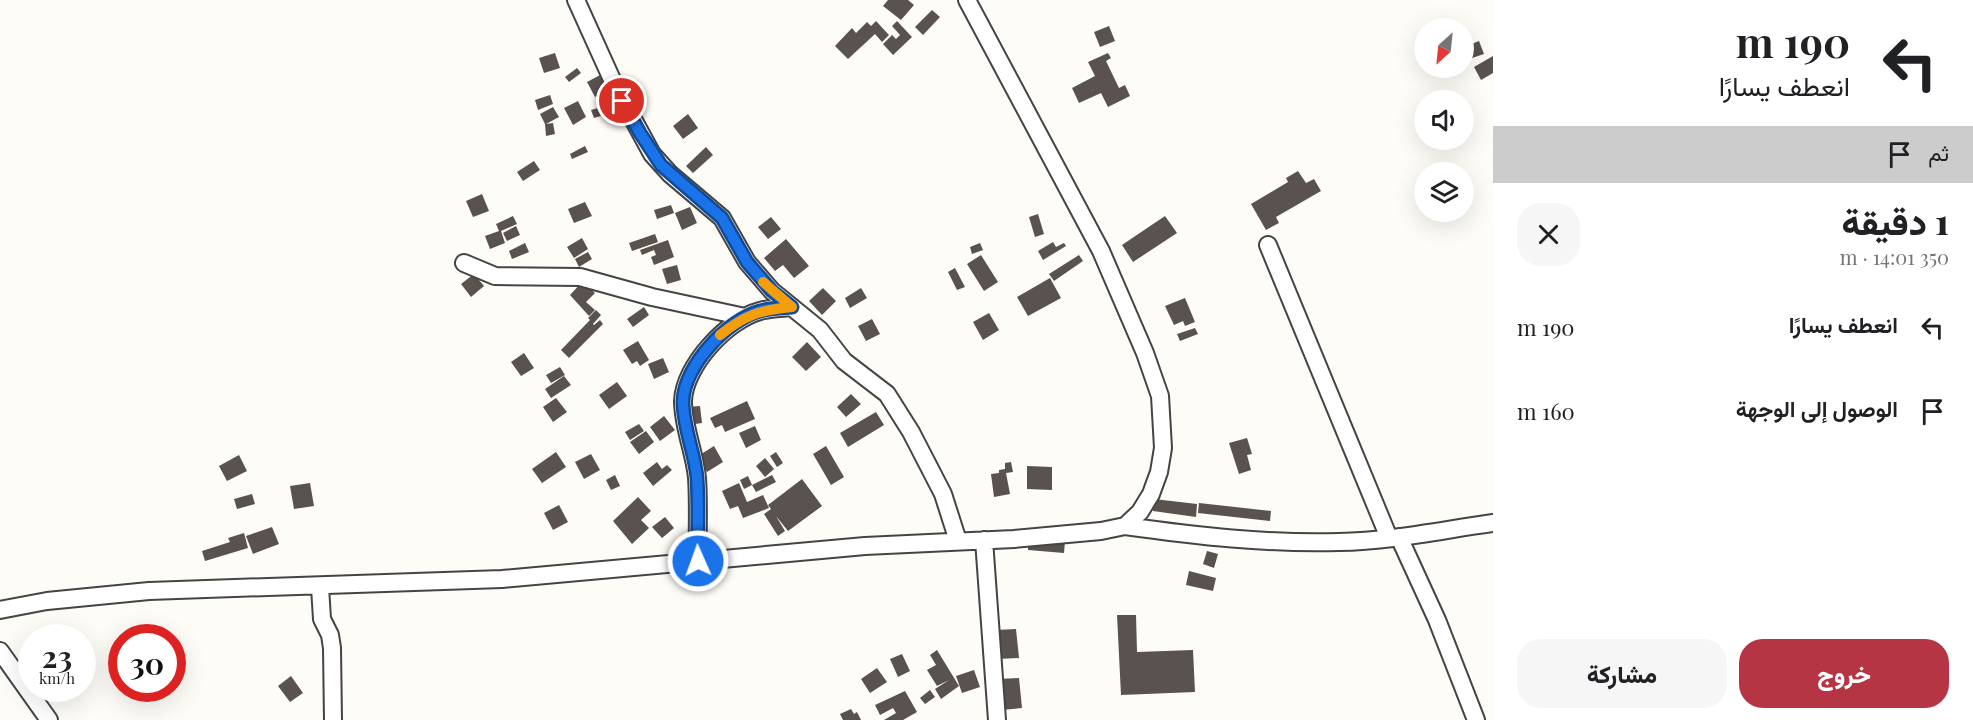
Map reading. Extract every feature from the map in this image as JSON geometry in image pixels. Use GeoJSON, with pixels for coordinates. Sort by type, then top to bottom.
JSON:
{"type":"FeatureCollection","features":[{"type":"Feature","properties":{"kind":"street"},"geometry":{"type":"LineString","coordinates":[[576,0],[614,84],[652,154],[670,174],[722,218],[747,262],[772,291],[820,330],[844,361],[886,394],[911,432],[943,494],[958,541]]}},
{"type":"Feature","properties":{"kind":"street"},"geometry":{"type":"LineString","coordinates":[[967,0],[1101,251],[1145,353],[1160,396],[1163,448],[1159,472],[1151,494],[1140,512],[1125,526]]}},
{"type":"Feature","properties":{"kind":"street"},"geometry":{"type":"LineString","coordinates":[[1268,245],[1394,537],[1437,620],[1476,720]]}},
{"type":"Feature","properties":{"kind":"street"},"geometry":{"type":"LineString","coordinates":[[464,263],[495,276],[580,277],[652,297],[745,317]]}},
{"type":"Feature","properties":{"kind":"street"},"geometry":{"type":"LineString","coordinates":[[698,561],[697,476],[687,430],[683,401],[685,391],[705,351],[721,334],[745,317],[760,310],[792,307]]}},
{"type":"Feature","properties":{"kind":"street"},"geometry":{"type":"LineString","coordinates":[[0,610],[47,601],[149,591],[320,587],[502,579],[698,561],[1101,531],[1125,526],[1220,540],[1340,542],[1493,523]]}},
{"type":"Feature","properties":{"kind":"street"},"geometry":{"type":"LineString","coordinates":[[984,540],[997,720]]}},
{"type":"Feature","properties":{"kind":"street"},"geometry":{"type":"LineString","coordinates":[[320,587],[322,619],[330,635],[332,648],[333,720]]}},
{"type":"Feature","properties":{"kind":"street"},"geometry":{"type":"LineString","coordinates":[[0,651],[49,720]]}},
{"type":"Feature","properties":{"kind":"building"},"geometry":{"type":"Polygon","coordinates":[[[888,0],[908,0],[914,5],[901,20],[883,6],[888,0]]]}},
{"type":"Feature","properties":{"kind":"building"},"geometry":{"type":"Polygon","coordinates":[[[932,10],[940,17],[923,35],[915,27],[932,10]]]}},
{"type":"Feature","properties":{"kind":"building"},"geometry":{"type":"Polygon","coordinates":[[[876,21],[889,35],[882,42],[875,34],[848,59],[835,46],[852,28],[856,33],[867,22],[871,26],[876,21]]]}},
{"type":"Feature","properties":{"kind":"building"},"geometry":{"type":"Polygon","coordinates":[[[897,21],[912,37],[893,55],[883,44],[892,35],[896,39],[900,35],[892,26],[897,21]]]}},
{"type":"Feature","properties":{"kind":"building"},"geometry":{"type":"Polygon","coordinates":[[[1109,26],[1115,41],[1100,47],[1094,32],[1109,26]]]}},
{"type":"Feature","properties":{"kind":"building"},"geometry":{"type":"Polygon","coordinates":[[[1479,41],[1484,54],[1474,57],[1474,43],[1479,41]]]}},
{"type":"Feature","properties":{"kind":"building"},"geometry":{"type":"Polygon","coordinates":[[[555,53],[560,68],[544,73],[539,58],[555,53]]]}},
{"type":"Feature","properties":{"kind":"building"},"geometry":{"type":"Polygon","coordinates":[[[1108,53],[1111,58],[1106,61],[1119,88],[1125,85],[1130,96],[1108,107],[1101,93],[1079,103],[1072,88],[1095,76],[1088,62],[1108,53]]]}},
{"type":"Feature","properties":{"kind":"building"},"geometry":{"type":"Polygon","coordinates":[[[1493,56],[1493,73],[1481,80],[1474,67],[1493,56]]]}},
{"type":"Feature","properties":{"kind":"building"},"geometry":{"type":"Polygon","coordinates":[[[577,68],[581,73],[569,82],[565,77],[577,68]]]}},
{"type":"Feature","properties":{"kind":"building"},"geometry":{"type":"Polygon","coordinates":[[[602,74],[610,89],[595,97],[587,82],[602,74]]]}},
{"type":"Feature","properties":{"kind":"building"},"geometry":{"type":"Polygon","coordinates":[[[550,95],[553,104],[538,110],[535,100],[550,95]]]}},
{"type":"Feature","properties":{"kind":"building"},"geometry":{"type":"Polygon","coordinates":[[[578,101],[586,117],[573,125],[564,108],[578,101]]]}},
{"type":"Feature","properties":{"kind":"building"},"geometry":{"type":"Polygon","coordinates":[[[605,106],[607,114],[594,118],[591,110],[605,106]]]}},
{"type":"Feature","properties":{"kind":"building"},"geometry":{"type":"Polygon","coordinates":[[[553,107],[559,117],[546,124],[553,123],[555,134],[546,136],[545,124],[540,114],[553,107]]]}},
{"type":"Feature","properties":{"kind":"building"},"geometry":{"type":"Polygon","coordinates":[[[688,114],[698,128],[683,139],[673,126],[688,114]]]}},
{"type":"Feature","properties":{"kind":"building"},"geometry":{"type":"Polygon","coordinates":[[[585,146],[588,152],[572,159],[570,154],[585,146]]]}},
{"type":"Feature","properties":{"kind":"building"},"geometry":{"type":"Polygon","coordinates":[[[706,147],[713,155],[693,173],[686,166],[706,147]]]}},
{"type":"Feature","properties":{"kind":"building"},"geometry":{"type":"Polygon","coordinates":[[[534,161],[540,170],[523,181],[517,172],[534,161]]]}},
{"type":"Feature","properties":{"kind":"building"},"geometry":{"type":"Polygon","coordinates":[[[1298,171],[1306,183],[1314,179],[1321,191],[1276,217],[1279,223],[1266,230],[1251,204],[1288,182],[1286,178],[1298,171]]]}},
{"type":"Feature","properties":{"kind":"building"},"geometry":{"type":"Polygon","coordinates":[[[482,194],[489,211],[473,217],[466,201],[482,194]]]}},
{"type":"Feature","properties":{"kind":"building"},"geometry":{"type":"Polygon","coordinates":[[[585,202],[592,216],[574,223],[568,209],[585,202]]]}},
{"type":"Feature","properties":{"kind":"building"},"geometry":{"type":"Polygon","coordinates":[[[671,205],[674,213],[657,219],[654,210],[671,205]]]}},
{"type":"Feature","properties":{"kind":"building"},"geometry":{"type":"Polygon","coordinates":[[[690,207],[697,223],[682,230],[675,213],[690,207]]]}},
{"type":"Feature","properties":{"kind":"building"},"geometry":{"type":"Polygon","coordinates":[[[1038,214],[1044,234],[1035,237],[1029,217],[1038,214]]]}},
{"type":"Feature","properties":{"kind":"building"},"geometry":{"type":"Polygon","coordinates":[[[513,216],[517,224],[501,231],[505,243],[490,249],[485,236],[499,231],[496,224],[513,216]]]}},
{"type":"Feature","properties":{"kind":"building"},"geometry":{"type":"Polygon","coordinates":[[[1165,216],[1177,233],[1133,262],[1122,245],[1165,216]]]}},
{"type":"Feature","properties":{"kind":"building"},"geometry":{"type":"Polygon","coordinates":[[[771,217],[781,229],[768,239],[758,227],[771,217]]]}},
{"type":"Feature","properties":{"kind":"building"},"geometry":{"type":"Polygon","coordinates":[[[516,226],[520,235],[507,241],[503,233],[516,226]]]}},
{"type":"Feature","properties":{"kind":"building"},"geometry":{"type":"Polygon","coordinates":[[[655,234],[658,242],[632,251],[629,243],[655,234]]]}},
{"type":"Feature","properties":{"kind":"building"},"geometry":{"type":"Polygon","coordinates":[[[582,238],[588,249],[574,258],[567,247],[582,238]]]}},
{"type":"Feature","properties":{"kind":"building"},"geometry":{"type":"Polygon","coordinates":[[[786,239],[809,266],[794,278],[783,265],[775,271],[764,258],[786,239]]]}},
{"type":"Feature","properties":{"kind":"building"},"geometry":{"type":"Polygon","coordinates":[[[668,240],[674,257],[654,265],[651,257],[656,255],[654,250],[642,255],[640,250],[668,240]]]}},
{"type":"Feature","properties":{"kind":"building"},"geometry":{"type":"Polygon","coordinates":[[[1053,242],[1056,247],[1064,243],[1066,246],[1043,260],[1038,251],[1053,242]]]}},
{"type":"Feature","properties":{"kind":"building"},"geometry":{"type":"Polygon","coordinates":[[[525,243],[529,252],[512,259],[509,251],[525,243]]]}},
{"type":"Feature","properties":{"kind":"building"},"geometry":{"type":"Polygon","coordinates":[[[980,243],[983,250],[972,254],[970,247],[980,243]]]}},
{"type":"Feature","properties":{"kind":"building"},"geometry":{"type":"Polygon","coordinates":[[[588,252],[592,259],[579,267],[575,259],[588,252]]]}},
{"type":"Feature","properties":{"kind":"building"},"geometry":{"type":"Polygon","coordinates":[[[981,255],[998,282],[984,291],[967,264],[981,255]]]}},
{"type":"Feature","properties":{"kind":"building"},"geometry":{"type":"Polygon","coordinates":[[[1079,255],[1083,261],[1054,281],[1049,274],[1079,255]]]}},
{"type":"Feature","properties":{"kind":"building"},"geometry":{"type":"Polygon","coordinates":[[[677,265],[681,280],[667,284],[662,269],[677,265]]]}},
{"type":"Feature","properties":{"kind":"building"},"geometry":{"type":"Polygon","coordinates":[[[955,268],[965,287],[957,290],[948,272],[955,268]]]}},
{"type":"Feature","properties":{"kind":"building"},"geometry":{"type":"Polygon","coordinates":[[[474,274],[484,286],[471,297],[461,284],[474,274]]]}},
{"type":"Feature","properties":{"kind":"building"},"geometry":{"type":"Polygon","coordinates":[[[1050,278],[1061,298],[1028,316],[1017,297],[1050,278]]]}},
{"type":"Feature","properties":{"kind":"building"},"geometry":{"type":"Polygon","coordinates":[[[583,281],[595,293],[586,302],[595,310],[589,316],[570,295],[583,281]]]}},
{"type":"Feature","properties":{"kind":"building"},"geometry":{"type":"Polygon","coordinates":[[[823,288],[836,301],[822,315],[809,301],[823,288]]]}},
{"type":"Feature","properties":{"kind":"building"},"geometry":{"type":"Polygon","coordinates":[[[861,288],[867,298],[850,308],[845,298],[861,288]]]}},
{"type":"Feature","properties":{"kind":"building"},"geometry":{"type":"Polygon","coordinates":[[[1185,298],[1195,322],[1185,326],[1183,321],[1174,325],[1165,306],[1185,298]]]}},
{"type":"Feature","properties":{"kind":"building"},"geometry":{"type":"Polygon","coordinates":[[[644,307],[649,315],[633,327],[627,319],[644,307]]]}},
{"type":"Feature","properties":{"kind":"building"},"geometry":{"type":"Polygon","coordinates":[[[596,310],[601,315],[593,324],[600,320],[603,324],[569,358],[561,350],[590,320],[588,318],[596,310]]]}},
{"type":"Feature","properties":{"kind":"building"},"geometry":{"type":"Polygon","coordinates":[[[989,313],[999,330],[983,340],[973,322],[989,313]]]}},
{"type":"Feature","properties":{"kind":"building"},"geometry":{"type":"Polygon","coordinates":[[[872,319],[880,334],[866,341],[858,326],[872,319]]]}},
{"type":"Feature","properties":{"kind":"building"},"geometry":{"type":"Polygon","coordinates":[[[1195,328],[1198,334],[1180,341],[1177,334],[1195,328]]]}},
{"type":"Feature","properties":{"kind":"building"},"geometry":{"type":"Polygon","coordinates":[[[638,341],[649,360],[640,366],[637,361],[632,364],[623,350],[638,341]]]}},
{"type":"Feature","properties":{"kind":"building"},"geometry":{"type":"Polygon","coordinates":[[[807,342],[821,357],[806,371],[792,357],[807,342]]]}},
{"type":"Feature","properties":{"kind":"building"},"geometry":{"type":"Polygon","coordinates":[[[524,353],[534,368],[521,376],[511,362],[524,353]]]}},
{"type":"Feature","properties":{"kind":"building"},"geometry":{"type":"Polygon","coordinates":[[[663,358],[669,372],[654,379],[648,364],[663,358]]]}},
{"type":"Feature","properties":{"kind":"building"},"geometry":{"type":"Polygon","coordinates":[[[560,367],[565,375],[551,383],[546,375],[560,367]]]}},
{"type":"Feature","properties":{"kind":"building"},"geometry":{"type":"Polygon","coordinates":[[[564,376],[571,385],[551,398],[545,389],[564,376]]]}},
{"type":"Feature","properties":{"kind":"building"},"geometry":{"type":"Polygon","coordinates":[[[617,382],[627,396],[609,409],[599,395],[617,382]]]}},
{"type":"Feature","properties":{"kind":"building"},"geometry":{"type":"Polygon","coordinates":[[[851,394],[861,404],[846,417],[837,407],[851,394]]]}},
{"type":"Feature","properties":{"kind":"building"},"geometry":{"type":"Polygon","coordinates":[[[556,398],[567,412],[553,422],[543,407],[556,398]]]}},
{"type":"Feature","properties":{"kind":"building"},"geometry":{"type":"Polygon","coordinates":[[[747,401],[755,419],[725,432],[722,425],[715,428],[710,418],[747,401]]]}},
{"type":"Feature","properties":{"kind":"building"},"geometry":{"type":"Polygon","coordinates":[[[700,406],[702,423],[688,425],[686,407],[700,406]]]}},
{"type":"Feature","properties":{"kind":"building"},"geometry":{"type":"Polygon","coordinates":[[[876,412],[884,425],[848,447],[840,433],[876,412]]]}},
{"type":"Feature","properties":{"kind":"building"},"geometry":{"type":"Polygon","coordinates":[[[664,416],[675,430],[660,441],[650,427],[664,416]]]}},
{"type":"Feature","properties":{"kind":"building"},"geometry":{"type":"Polygon","coordinates":[[[639,424],[644,431],[630,440],[625,432],[639,424]]]}},
{"type":"Feature","properties":{"kind":"building"},"geometry":{"type":"Polygon","coordinates":[[[755,426],[761,440],[746,448],[739,433],[755,426]]]}},
{"type":"Feature","properties":{"kind":"building"},"geometry":{"type":"Polygon","coordinates":[[[646,431],[654,442],[639,454],[630,442],[646,431]]]}},
{"type":"Feature","properties":{"kind":"building"},"geometry":{"type":"Polygon","coordinates":[[[1247,438],[1252,454],[1247,455],[1251,470],[1239,474],[1229,443],[1247,438]]]}},
{"type":"Feature","properties":{"kind":"building"},"geometry":{"type":"Polygon","coordinates":[[[714,446],[723,462],[707,472],[698,456],[714,446]]]}},
{"type":"Feature","properties":{"kind":"building"},"geometry":{"type":"Polygon","coordinates":[[[826,446],[844,477],[831,485],[813,454],[826,446]]]}},
{"type":"Feature","properties":{"kind":"building"},"geometry":{"type":"Polygon","coordinates":[[[556,452],[566,467],[542,483],[532,469],[556,452]]]}},
{"type":"Feature","properties":{"kind":"building"},"geometry":{"type":"Polygon","coordinates":[[[776,452],[783,463],[777,467],[770,456],[776,452]]]}},
{"type":"Feature","properties":{"kind":"building"},"geometry":{"type":"Polygon","coordinates":[[[591,454],[600,470],[584,479],[575,462],[591,454]]]}},
{"type":"Feature","properties":{"kind":"building"},"geometry":{"type":"Polygon","coordinates":[[[239,455],[247,471],[227,481],[219,466],[239,455]]]}},
{"type":"Feature","properties":{"kind":"building"},"geometry":{"type":"Polygon","coordinates":[[[765,458],[774,469],[765,477],[756,466],[765,458]]]}},
{"type":"Feature","properties":{"kind":"building"},"geometry":{"type":"Polygon","coordinates":[[[657,462],[662,469],[667,465],[672,470],[653,486],[643,473],[657,462]]]}},
{"type":"Feature","properties":{"kind":"building"},"geometry":{"type":"Polygon","coordinates":[[[1011,462],[1013,472],[1006,473],[1010,494],[994,497],[991,474],[999,473],[999,470],[1005,469],[1005,463],[1011,462]]]}},
{"type":"Feature","properties":{"kind":"building"},"geometry":{"type":"Polygon","coordinates":[[[1027,466],[1052,467],[1052,490],[1027,489],[1027,466]]]}},
{"type":"Feature","properties":{"kind":"building"},"geometry":{"type":"Polygon","coordinates":[[[615,475],[620,486],[611,490],[606,480],[615,475]]]}},
{"type":"Feature","properties":{"kind":"building"},"geometry":{"type":"Polygon","coordinates":[[[772,475],[776,482],[756,492],[752,485],[772,475]]]}},
{"type":"Feature","properties":{"kind":"building"},"geometry":{"type":"Polygon","coordinates":[[[748,476],[752,485],[744,489],[740,480],[748,476]]]}},
{"type":"Feature","properties":{"kind":"building"},"geometry":{"type":"Polygon","coordinates":[[[802,479],[822,506],[788,531],[776,516],[785,531],[778,536],[764,514],[771,509],[768,505],[802,479]]]}},
{"type":"Feature","properties":{"kind":"building"},"geometry":{"type":"Polygon","coordinates":[[[310,483],[314,506],[294,509],[290,486],[310,483]]]}},
{"type":"Feature","properties":{"kind":"building"},"geometry":{"type":"Polygon","coordinates":[[[739,483],[747,502],[763,495],[769,508],[743,518],[738,506],[730,509],[722,491],[739,483]]]}},
{"type":"Feature","properties":{"kind":"building"},"geometry":{"type":"Polygon","coordinates":[[[252,494],[255,504],[237,509],[234,499],[252,494]]]}},
{"type":"Feature","properties":{"kind":"building"},"geometry":{"type":"Polygon","coordinates":[[[638,497],[651,511],[641,520],[649,528],[632,544],[613,521],[638,497]]]}},
{"type":"Feature","properties":{"kind":"building"},"geometry":{"type":"Polygon","coordinates":[[[1154,499],[1197,504],[1196,517],[1153,511],[1154,499]]]}},
{"type":"Feature","properties":{"kind":"building"},"geometry":{"type":"Polygon","coordinates":[[[1199,503],[1271,511],[1270,521],[1198,513],[1199,503]]]}},
{"type":"Feature","properties":{"kind":"building"},"geometry":{"type":"Polygon","coordinates":[[[559,505],[568,522],[553,530],[544,513],[559,505]]]}},
{"type":"Feature","properties":{"kind":"building"},"geometry":{"type":"Polygon","coordinates":[[[665,517],[674,528],[662,538],[652,527],[665,517]]]}},
{"type":"Feature","properties":{"kind":"building"},"geometry":{"type":"Polygon","coordinates":[[[272,527],[279,544],[253,554],[246,536],[272,527]]]}},
{"type":"Feature","properties":{"kind":"building"},"geometry":{"type":"Polygon","coordinates":[[[244,533],[248,548],[205,561],[202,551],[230,542],[228,538],[244,533]]]}},
{"type":"Feature","properties":{"kind":"building"},"geometry":{"type":"Polygon","coordinates":[[[1028,538],[1065,541],[1064,553],[1028,550],[1028,538]]]}},
{"type":"Feature","properties":{"kind":"building"},"geometry":{"type":"Polygon","coordinates":[[[1207,551],[1218,554],[1214,568],[1203,564],[1207,551]]]}},
{"type":"Feature","properties":{"kind":"building"},"geometry":{"type":"Polygon","coordinates":[[[1189,571],[1216,578],[1213,591],[1186,585],[1189,571]]]}},
{"type":"Feature","properties":{"kind":"building"},"geometry":{"type":"Polygon","coordinates":[[[1117,615],[1136,615],[1137,652],[1193,650],[1195,692],[1121,695],[1117,615]]]}},
{"type":"Feature","properties":{"kind":"building"},"geometry":{"type":"Polygon","coordinates":[[[1016,629],[1019,658],[997,659],[995,630],[1016,629]]]}},
{"type":"Feature","properties":{"kind":"building"},"geometry":{"type":"Polygon","coordinates":[[[937,650],[959,686],[941,699],[935,689],[949,680],[937,686],[927,670],[936,665],[930,655],[937,650]]]}},
{"type":"Feature","properties":{"kind":"building"},"geometry":{"type":"Polygon","coordinates":[[[902,654],[910,671],[898,677],[890,659],[902,654]]]}},
{"type":"Feature","properties":{"kind":"building"},"geometry":{"type":"Polygon","coordinates":[[[877,668],[887,682],[870,693],[861,679],[877,668]]]}},
{"type":"Feature","properties":{"kind":"building"},"geometry":{"type":"Polygon","coordinates":[[[974,670],[980,687],[962,693],[956,676],[974,670]]]}},
{"type":"Feature","properties":{"kind":"building"},"geometry":{"type":"Polygon","coordinates":[[[291,676],[303,693],[290,702],[278,686],[291,676]]]}},
{"type":"Feature","properties":{"kind":"building"},"geometry":{"type":"Polygon","coordinates":[[[1019,678],[1022,708],[1001,710],[998,679],[1019,678]]]}},
{"type":"Feature","properties":{"kind":"building"},"geometry":{"type":"Polygon","coordinates":[[[930,690],[935,697],[925,704],[920,698],[930,690]]]}},
{"type":"Feature","properties":{"kind":"building"},"geometry":{"type":"Polygon","coordinates":[[[905,691],[917,712],[903,720],[884,720],[896,713],[893,708],[880,715],[875,705],[905,691]]]}},
{"type":"Feature","properties":{"kind":"building"},"geometry":{"type":"Polygon","coordinates":[[[851,709],[854,714],[857,712],[861,720],[843,720],[840,714],[851,709]]]}},
{"type":"Feature","properties":{"kind":"slow traffic"},"geometry":{"type":"LineString","coordinates":[[720,335],[745,317],[760,310],[792,307],[763,282]]}},
{"type":"Feature","properties":{"kind":"route"},"geometry":{"type":"LineString","coordinates":[[622,101],[652,154],[661,165],[722,218],[747,262],[772,291],[792,307],[760,310],[745,317],[721,334],[705,351],[685,391],[683,401],[687,430],[697,476],[698,561]]}}]}
